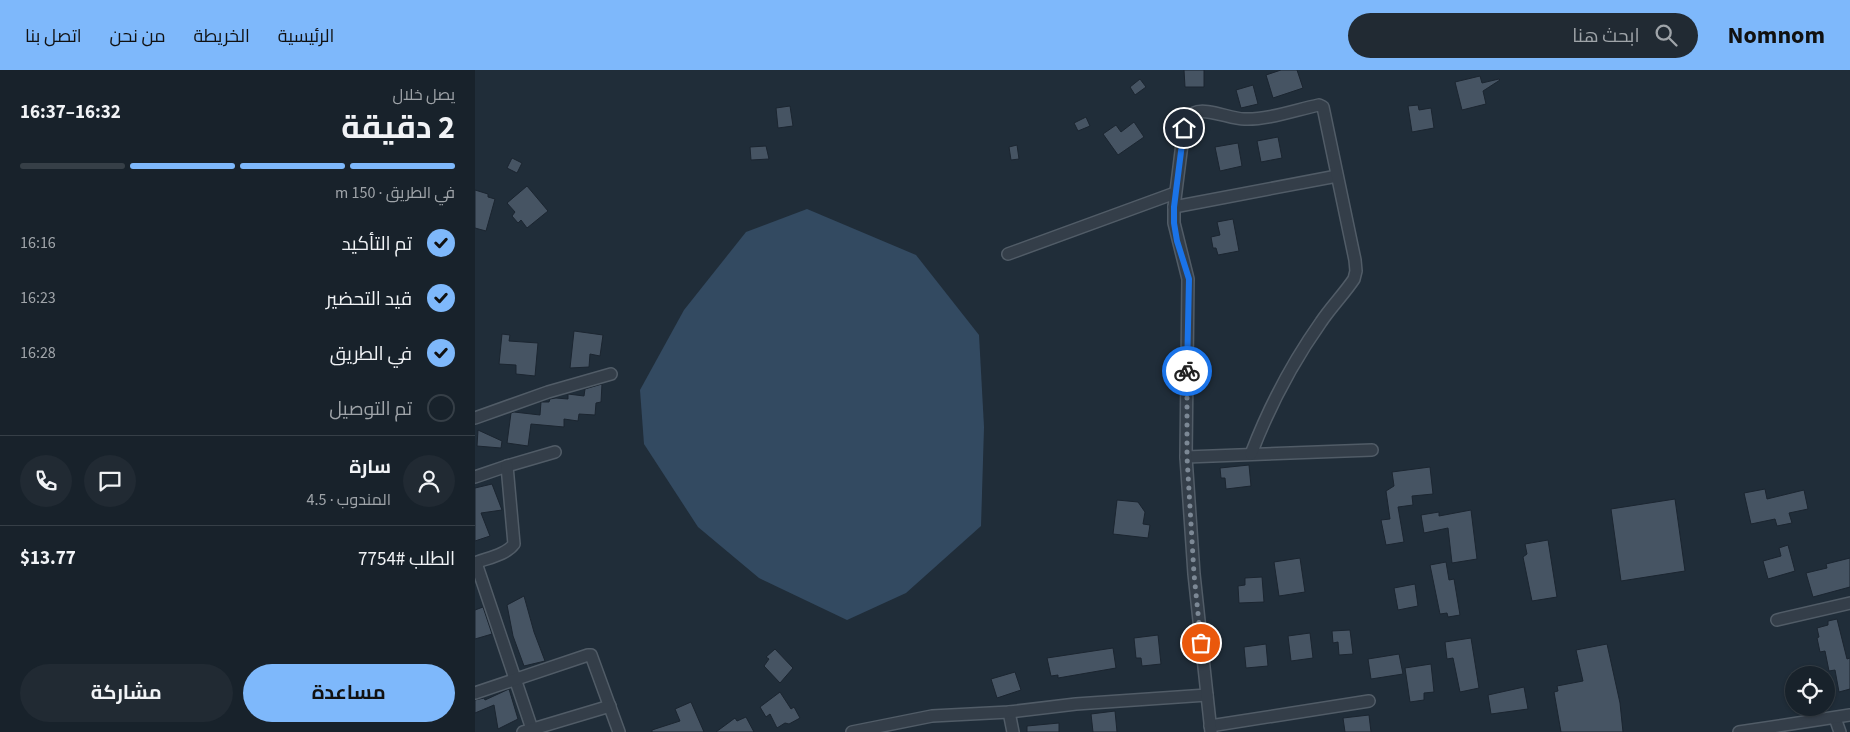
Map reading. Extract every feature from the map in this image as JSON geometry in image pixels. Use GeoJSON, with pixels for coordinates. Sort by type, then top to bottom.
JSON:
{"type":"FeatureCollection","features":[{"type":"Feature","properties":{"kind":"street"},"geometry":{"type":"LineString","coordinates":[[1251,454],[1265,419],[1291,368],[1321,321],[1354,279],[1356,271],[1322,106],[1256,119],[1231,118],[1204,111],[1194,112],[1184,128],[1175,193],[1174,223],[1177,241],[1189,279],[1187,457],[1194,574],[1210,729],[1369,701]]}},
{"type":"Feature","properties":{"kind":"street"},"geometry":{"type":"LineString","coordinates":[[1174,207],[1337,176]]}},
{"type":"Feature","properties":{"kind":"street"},"geometry":{"type":"LineString","coordinates":[[1008,254],[1175,193]]}},
{"type":"Feature","properties":{"kind":"street"},"geometry":{"type":"LineString","coordinates":[[475,418],[548,392],[611,374]]}},
{"type":"Feature","properties":{"kind":"street"},"geometry":{"type":"LineString","coordinates":[[1187,457],[1372,450]]}},
{"type":"Feature","properties":{"kind":"street"},"geometry":{"type":"LineString","coordinates":[[475,477],[555,452]]}},
{"type":"Feature","properties":{"kind":"street"},"geometry":{"type":"LineString","coordinates":[[507,466],[513,544],[504,552],[476,563],[515,679],[529,731],[610,706]]}},
{"type":"Feature","properties":{"kind":"street"},"geometry":{"type":"LineString","coordinates":[[1777,620],[1850,603]]}},
{"type":"Feature","properties":{"kind":"street"},"geometry":{"type":"LineString","coordinates":[[475,693],[588,655],[591,656],[619,732]]}},
{"type":"Feature","properties":{"kind":"street"},"geometry":{"type":"LineString","coordinates":[[851,732],[932,716],[1009,712],[1076,704],[1207,695]]}},
{"type":"Feature","properties":{"kind":"street"},"geometry":{"type":"LineString","coordinates":[[1009,712],[1013,732]]}},
{"type":"Feature","properties":{"kind":"street"},"geometry":{"type":"LineString","coordinates":[[1739,732],[1850,715]]}},
{"type":"Feature","properties":{"kind":"street"},"geometry":{"type":"LineString","coordinates":[[1835,718],[1840,732]]}},
{"type":"Feature","properties":{"kind":"water"},"geometry":{"type":"Polygon","coordinates":[[[807,209],[916,255],[979,335],[984,427],[981,526],[906,593],[847,620],[759,578],[698,527],[644,444],[640,390],[684,310],[746,232],[807,209]]]}},
{"type":"Feature","properties":{"kind":"building"},"geometry":{"type":"Polygon","coordinates":[[[1184,70],[1204,70],[1204,87],[1185,87],[1184,70]]]}},
{"type":"Feature","properties":{"kind":"building"},"geometry":{"type":"Polygon","coordinates":[[[1281,70],[1297,70],[1303,88],[1273,98],[1266,75],[1281,70]]]}},
{"type":"Feature","properties":{"kind":"building"},"geometry":{"type":"Polygon","coordinates":[[[1480,76],[1482,83],[1500,80],[1483,91],[1486,104],[1462,110],[1455,82],[1480,76]]]}},
{"type":"Feature","properties":{"kind":"building"},"geometry":{"type":"Polygon","coordinates":[[[1140,79],[1146,87],[1135,95],[1130,87],[1140,79]]]}},
{"type":"Feature","properties":{"kind":"building"},"geometry":{"type":"Polygon","coordinates":[[[1253,85],[1258,104],[1241,108],[1236,90],[1253,85]]]}},
{"type":"Feature","properties":{"kind":"building"},"geometry":{"type":"Polygon","coordinates":[[[1418,105],[1419,110],[1431,108],[1434,128],[1412,132],[1408,106],[1418,105]]]}},
{"type":"Feature","properties":{"kind":"building"},"geometry":{"type":"Polygon","coordinates":[[[790,106],[793,126],[778,128],[776,108],[790,106]]]}},
{"type":"Feature","properties":{"kind":"building"},"geometry":{"type":"Polygon","coordinates":[[[1086,117],[1090,126],[1078,131],[1074,123],[1086,117]]]}},
{"type":"Feature","properties":{"kind":"building"},"geometry":{"type":"Polygon","coordinates":[[[1134,122],[1144,137],[1118,155],[1103,134],[1116,125],[1121,132],[1134,122]]]}},
{"type":"Feature","properties":{"kind":"building"},"geometry":{"type":"Polygon","coordinates":[[[1278,137],[1282,158],[1261,162],[1257,141],[1278,137]]]}},
{"type":"Feature","properties":{"kind":"building"},"geometry":{"type":"Polygon","coordinates":[[[1238,143],[1242,166],[1220,171],[1215,147],[1238,143]]]}},
{"type":"Feature","properties":{"kind":"building"},"geometry":{"type":"Polygon","coordinates":[[[1017,145],[1019,159],[1011,160],[1009,147],[1017,145]]]}},
{"type":"Feature","properties":{"kind":"building"},"geometry":{"type":"Polygon","coordinates":[[[766,146],[769,159],[751,160],[750,147],[766,146]]]}},
{"type":"Feature","properties":{"kind":"building"},"geometry":{"type":"Polygon","coordinates":[[[512,158],[522,163],[517,173],[507,168],[512,158]]]}},
{"type":"Feature","properties":{"kind":"building"},"geometry":{"type":"Polygon","coordinates":[[[527,186],[548,211],[527,228],[521,220],[518,223],[512,216],[515,212],[507,203],[527,186]]]}},
{"type":"Feature","properties":{"kind":"building"},"geometry":{"type":"Polygon","coordinates":[[[475,190],[488,194],[488,197],[495,199],[486,231],[475,228],[475,190]]]}},
{"type":"Feature","properties":{"kind":"building"},"geometry":{"type":"Polygon","coordinates":[[[1233,219],[1239,251],[1218,255],[1216,248],[1213,248],[1211,237],[1220,235],[1217,222],[1233,219]]]}},
{"type":"Feature","properties":{"kind":"building"},"geometry":{"type":"Polygon","coordinates":[[[574,331],[603,335],[600,356],[590,354],[589,367],[570,368],[574,331]]]}},
{"type":"Feature","properties":{"kind":"building"},"geometry":{"type":"Polygon","coordinates":[[[502,334],[510,335],[509,341],[538,343],[535,376],[516,374],[516,365],[499,364],[502,334]]]}},
{"type":"Feature","properties":{"kind":"building"},"geometry":{"type":"Polygon","coordinates":[[[602,384],[601,402],[596,403],[595,415],[579,414],[578,421],[564,419],[564,427],[531,424],[528,446],[507,443],[511,413],[540,415],[541,402],[549,402],[550,399],[556,398],[568,399],[568,394],[584,396],[585,389],[602,384]]]}},
{"type":"Feature","properties":{"kind":"building"},"geometry":{"type":"Polygon","coordinates":[[[478,430],[502,441],[501,448],[477,446],[478,430]]]}},
{"type":"Feature","properties":{"kind":"building"},"geometry":{"type":"Polygon","coordinates":[[[1249,465],[1251,486],[1226,489],[1225,478],[1221,478],[1220,468],[1249,465]]]}},
{"type":"Feature","properties":{"kind":"building"},"geometry":{"type":"Polygon","coordinates":[[[1430,467],[1433,494],[1412,496],[1413,505],[1398,507],[1404,542],[1386,545],[1381,520],[1390,519],[1386,491],[1394,486],[1392,472],[1430,467]]]}},
{"type":"Feature","properties":{"kind":"building"},"geometry":{"type":"Polygon","coordinates":[[[492,484],[502,510],[481,513],[490,536],[475,541],[475,488],[492,484]]]}},
{"type":"Feature","properties":{"kind":"building"},"geometry":{"type":"Polygon","coordinates":[[[1765,489],[1767,499],[1804,490],[1808,509],[1789,513],[1792,523],[1777,526],[1775,519],[1751,524],[1744,493],[1765,489]]]}},
{"type":"Feature","properties":{"kind":"building"},"geometry":{"type":"Polygon","coordinates":[[[1675,499],[1685,571],[1621,581],[1611,509],[1675,499]]]}},
{"type":"Feature","properties":{"kind":"building"},"geometry":{"type":"Polygon","coordinates":[[[1117,500],[1138,502],[1145,512],[1143,524],[1150,525],[1148,538],[1113,534],[1117,500]]]}},
{"type":"Feature","properties":{"kind":"building"},"geometry":{"type":"Polygon","coordinates":[[[1471,510],[1477,559],[1452,563],[1448,528],[1424,533],[1421,515],[1439,512],[1439,516],[1471,510]]]}},
{"type":"Feature","properties":{"kind":"building"},"geometry":{"type":"Polygon","coordinates":[[[1548,540],[1557,597],[1532,601],[1523,557],[1527,554],[1525,544],[1548,540]]]}},
{"type":"Feature","properties":{"kind":"building"},"geometry":{"type":"Polygon","coordinates":[[[1788,545],[1795,571],[1768,579],[1763,561],[1781,556],[1779,548],[1788,545]]]}},
{"type":"Feature","properties":{"kind":"building"},"geometry":{"type":"Polygon","coordinates":[[[1300,558],[1305,592],[1279,596],[1274,562],[1300,558]]]}},
{"type":"Feature","properties":{"kind":"building"},"geometry":{"type":"Polygon","coordinates":[[[1850,558],[1850,587],[1813,597],[1806,573],[1827,568],[1826,564],[1850,558]]]}},
{"type":"Feature","properties":{"kind":"building"},"geometry":{"type":"Polygon","coordinates":[[[1446,562],[1449,580],[1454,579],[1460,615],[1448,617],[1447,613],[1440,614],[1430,565],[1446,562]]]}},
{"type":"Feature","properties":{"kind":"building"},"geometry":{"type":"Polygon","coordinates":[[[1262,577],[1264,602],[1239,603],[1238,586],[1245,585],[1245,578],[1262,577]]]}},
{"type":"Feature","properties":{"kind":"building"},"geometry":{"type":"Polygon","coordinates":[[[1415,584],[1418,606],[1398,610],[1394,588],[1415,584]]]}},
{"type":"Feature","properties":{"kind":"building"},"geometry":{"type":"Polygon","coordinates":[[[524,596],[534,632],[545,661],[524,666],[513,636],[507,605],[524,596]]]}},
{"type":"Feature","properties":{"kind":"building"},"geometry":{"type":"Polygon","coordinates":[[[483,607],[492,634],[475,639],[475,610],[483,607]]]}},
{"type":"Feature","properties":{"kind":"building"},"geometry":{"type":"Polygon","coordinates":[[[1837,619],[1847,659],[1850,658],[1850,689],[1839,692],[1835,666],[1828,666],[1825,651],[1820,652],[1817,638],[1819,637],[1817,628],[1828,625],[1828,621],[1837,619]]]}},
{"type":"Feature","properties":{"kind":"building"},"geometry":{"type":"Polygon","coordinates":[[[1350,630],[1353,654],[1339,655],[1338,642],[1333,643],[1332,631],[1350,630]]]}},
{"type":"Feature","properties":{"kind":"building"},"geometry":{"type":"Polygon","coordinates":[[[1310,633],[1313,658],[1291,661],[1288,636],[1310,633]]]}},
{"type":"Feature","properties":{"kind":"building"},"geometry":{"type":"Polygon","coordinates":[[[1158,635],[1161,664],[1142,666],[1141,658],[1136,658],[1134,638],[1158,635]]]}},
{"type":"Feature","properties":{"kind":"building"},"geometry":{"type":"Polygon","coordinates":[[[1471,638],[1479,688],[1460,692],[1453,658],[1447,659],[1445,642],[1471,638]]]}},
{"type":"Feature","properties":{"kind":"building"},"geometry":{"type":"Polygon","coordinates":[[[1266,644],[1268,666],[1246,668],[1244,647],[1266,644]]]}},
{"type":"Feature","properties":{"kind":"building"},"geometry":{"type":"Polygon","coordinates":[[[1607,644],[1620,703],[1623,732],[1561,732],[1554,692],[1558,691],[1557,686],[1583,681],[1576,650],[1607,644]]]}},
{"type":"Feature","properties":{"kind":"building"},"geometry":{"type":"Polygon","coordinates":[[[1113,648],[1116,668],[1058,678],[1058,675],[1051,676],[1047,658],[1113,648]]]}},
{"type":"Feature","properties":{"kind":"building"},"geometry":{"type":"Polygon","coordinates":[[[775,649],[793,668],[780,683],[764,666],[769,659],[766,657],[775,649]]]}},
{"type":"Feature","properties":{"kind":"building"},"geometry":{"type":"Polygon","coordinates":[[[1399,654],[1403,674],[1371,679],[1368,659],[1399,654]]]}},
{"type":"Feature","properties":{"kind":"building"},"geometry":{"type":"Polygon","coordinates":[[[1431,664],[1434,692],[1424,693],[1424,700],[1410,702],[1405,668],[1431,664]]]}},
{"type":"Feature","properties":{"kind":"building"},"geometry":{"type":"Polygon","coordinates":[[[1015,672],[1021,690],[997,698],[991,679],[1015,672]]]}},
{"type":"Feature","properties":{"kind":"building"},"geometry":{"type":"Polygon","coordinates":[[[1524,687],[1528,709],[1491,714],[1488,695],[1524,687]]]}},
{"type":"Feature","properties":{"kind":"building"},"geometry":{"type":"Polygon","coordinates":[[[509,689],[518,719],[498,729],[494,705],[475,713],[475,700],[484,698],[485,700],[509,689]]]}},
{"type":"Feature","properties":{"kind":"building"},"geometry":{"type":"Polygon","coordinates":[[[780,692],[791,709],[794,707],[800,718],[777,728],[770,714],[766,717],[760,707],[780,692]]]}},
{"type":"Feature","properties":{"kind":"building"},"geometry":{"type":"Polygon","coordinates":[[[691,702],[704,732],[652,732],[652,730],[680,721],[675,709],[691,702]]]}},
{"type":"Feature","properties":{"kind":"building"},"geometry":{"type":"Polygon","coordinates":[[[1115,711],[1117,732],[1093,732],[1091,714],[1115,711]]]}},
{"type":"Feature","properties":{"kind":"building"},"geometry":{"type":"Polygon","coordinates":[[[1369,715],[1371,732],[1345,732],[1343,718],[1369,715]]]}},
{"type":"Feature","properties":{"kind":"building"},"geometry":{"type":"Polygon","coordinates":[[[746,717],[754,732],[716,732],[735,718],[737,721],[746,717]]]}},
{"type":"Feature","properties":{"kind":"building"},"geometry":{"type":"Polygon","coordinates":[[[1059,723],[1059,732],[1027,732],[1027,726],[1059,723]]]}},
{"type":"Feature","properties":{"kind":"way so far"},"geometry":{"type":"LineString","coordinates":[[1187,371],[1187,457],[1194,574],[1201,643]]}},
{"type":"Feature","properties":{"kind":"route"},"geometry":{"type":"LineString","coordinates":[[1184,128],[1174,207],[1174,223],[1177,241],[1189,279],[1187,371]]}}]}
